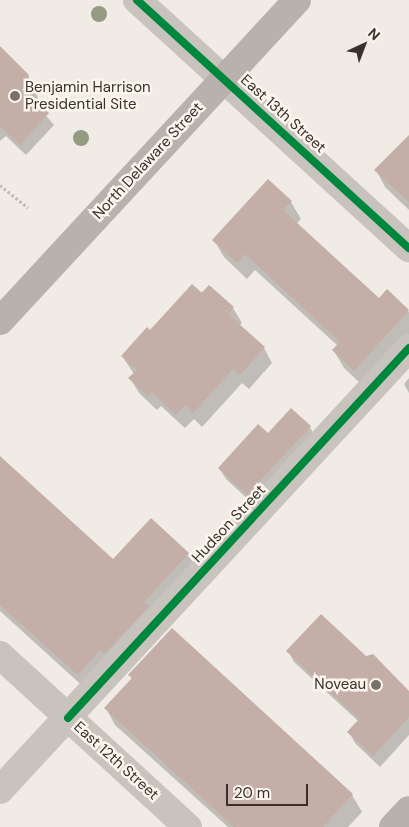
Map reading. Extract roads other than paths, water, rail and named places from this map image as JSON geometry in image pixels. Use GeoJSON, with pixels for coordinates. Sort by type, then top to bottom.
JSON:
{"type":"FeatureCollection","features":[{"type":"Feature","properties":{"kind":"main road","name":"North Delaware Street"},"geometry":{"type":"LineString","coordinates":[[0,321],[297,0]]}},
{"type":"Feature","properties":{"kind":"main road"},"geometry":{"type":"LineString","coordinates":[[393,827],[409,810]]}},
{"type":"Feature","properties":{"kind":"street","name":"East 13th Street"},"geometry":{"type":"LineString","coordinates":[[137,0],[409,248]]}},
{"type":"Feature","properties":{"kind":"street","name":"Hudson Street"},"geometry":{"type":"LineString","coordinates":[[0,790],[409,348]]}},
{"type":"Feature","properties":{"kind":"street","name":"East 12th Street"},"geometry":{"type":"LineString","coordinates":[[0,655],[188,827]]}},
{"type":"Feature","properties":{"kind":"place","name":"Benjamin Harrison Presidential Site"},"geometry":{"type":"Point","coordinates":[15,96]}},
{"type":"Feature","properties":{"kind":"place","name":"Noveau"},"geometry":{"type":"Point","coordinates":[376,685]}}]}
